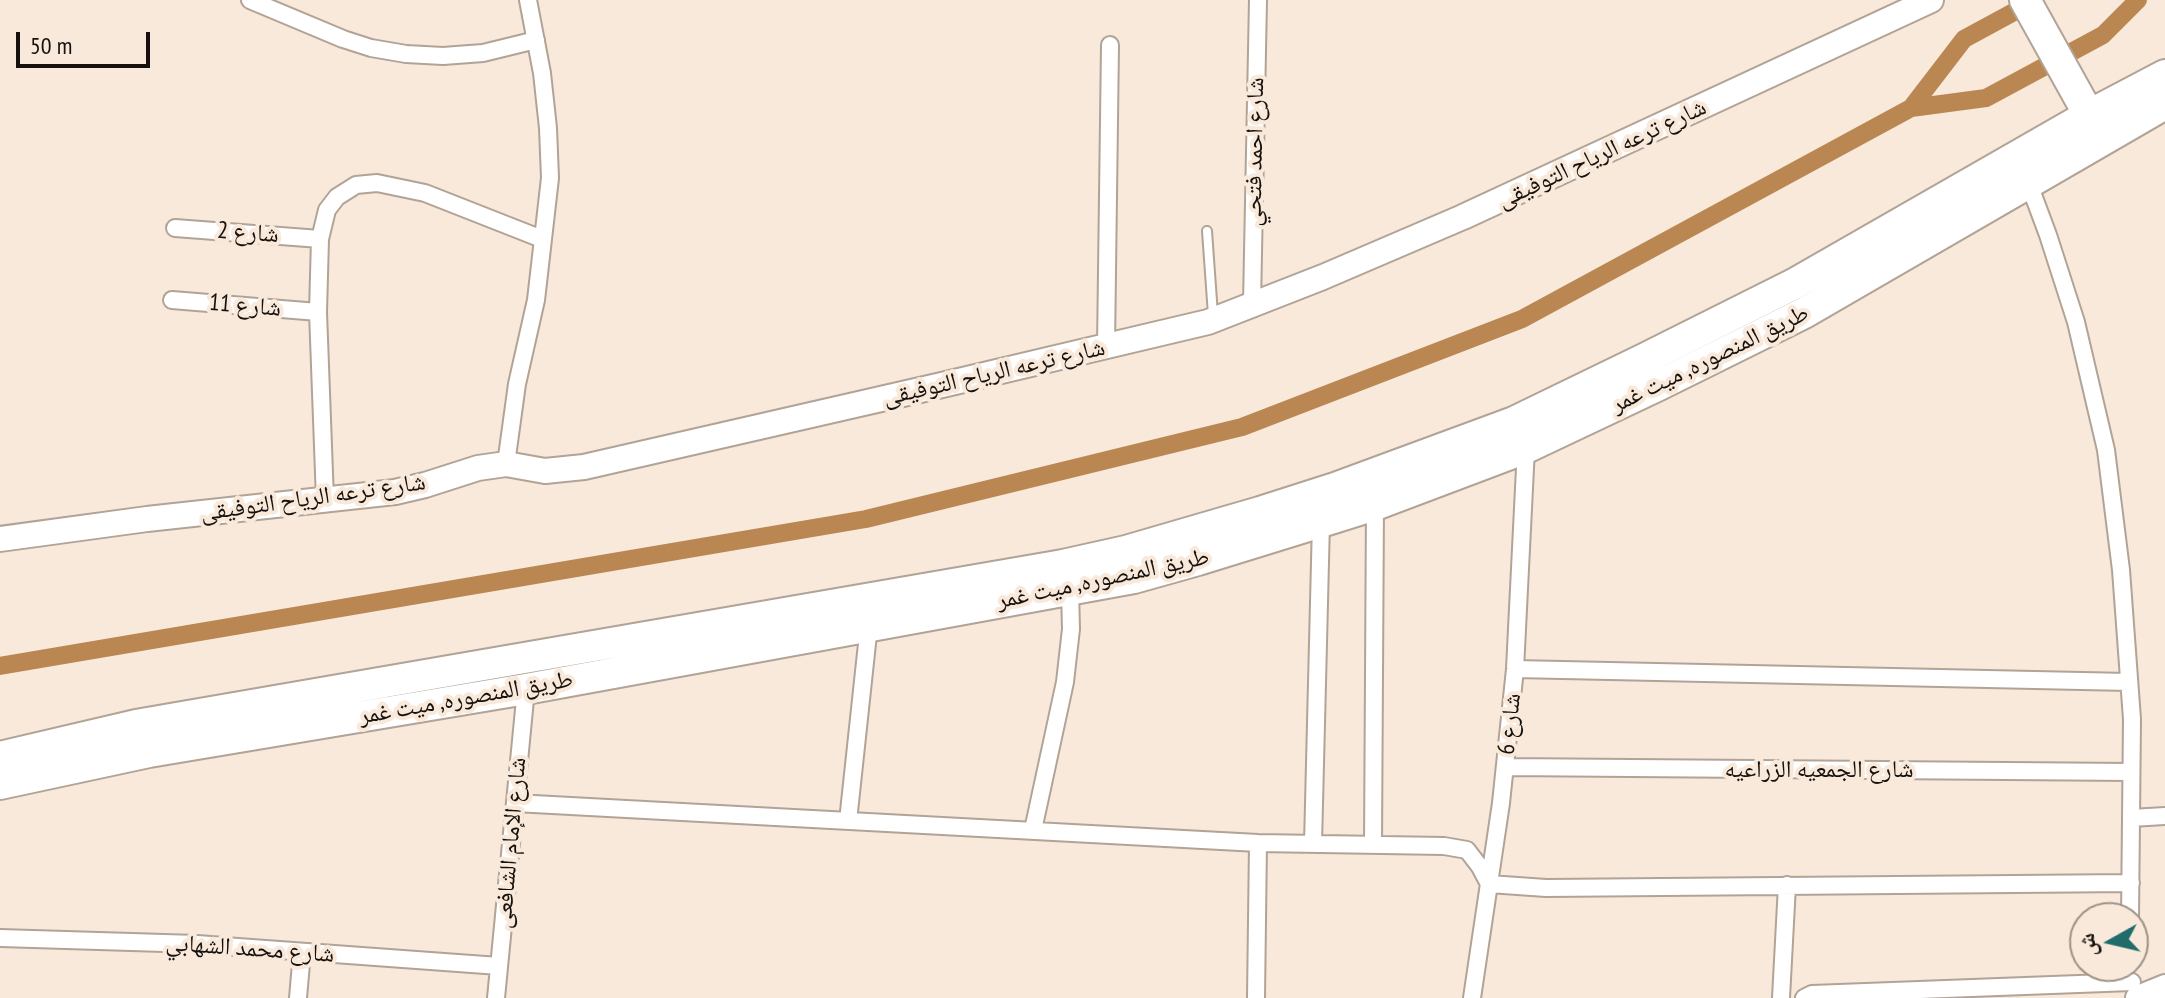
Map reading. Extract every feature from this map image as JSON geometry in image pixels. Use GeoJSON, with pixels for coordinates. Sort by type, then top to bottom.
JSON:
{"type":"FeatureCollection","features":[{"type":"Feature","properties":{"kind":"highway"},"geometry":{"type":"LineString","coordinates":[[2025,0],[2089,115]]}},
{"type":"Feature","properties":{"kind":"highway","name":"طريق المنصوره, ميت غمر"},"geometry":{"type":"LineString","coordinates":[[0,784],[149,752],[526,689],[1134,578],[1375,505],[1520,435],[2165,75]]}},
{"type":"Feature","properties":{"kind":"highway","name":"طريق المنصوره, ميت غمر"},"geometry":{"type":"LineString","coordinates":[[0,757],[136,725],[1063,565],[1126,551],[1520,435],[1657,386],[1804,313],[2165,104]]}},
{"type":"Feature","properties":{"kind":"highway"},"geometry":{"type":"LineString","coordinates":[[0,748],[33,750]]}},
{"type":"Feature","properties":{"kind":"main road","name":"شارع ترعه الرياح التوفيقى"},"geometry":{"type":"LineString","coordinates":[[0,539],[147,519],[395,492],[478,468],[506,464],[545,471],[584,467],[1106,347],[1214,319],[1323,277],[1463,217],[1931,0]]}},
{"type":"Feature","properties":{"kind":"main road"},"geometry":{"type":"LineString","coordinates":[[2134,986],[2165,987]]}},
{"type":"Feature","properties":{"kind":"street"},"geometry":{"type":"LineString","coordinates":[[250,0],[343,39],[406,54],[443,56],[483,53],[536,40]]}},
{"type":"Feature","properties":{"kind":"street"},"geometry":{"type":"LineString","coordinates":[[506,464],[517,384],[536,300],[550,178],[542,73],[528,0]]}},
{"type":"Feature","properties":{"kind":"street","name":"شارع احمد فتحي"},"geometry":{"type":"LineString","coordinates":[[1252,304],[1258,0]]}},
{"type":"Feature","properties":{"kind":"street"},"geometry":{"type":"LineString","coordinates":[[1106,347],[1110,45]]}},
{"type":"Feature","properties":{"kind":"street"},"geometry":{"type":"LineString","coordinates":[[325,500],[318,312],[320,239],[327,210],[337,197],[356,185],[377,183],[425,193],[542,239]]}},
{"type":"Feature","properties":{"kind":"street"},"geometry":{"type":"LineString","coordinates":[[2029,184],[2076,322],[2106,450],[2121,570],[2132,719],[2130,902]]}},
{"type":"Feature","properties":{"kind":"street","name":"شارع 2"},"geometry":{"type":"LineString","coordinates":[[175,228],[320,239]]}},
{"type":"Feature","properties":{"kind":"street","name":"شارع 11"},"geometry":{"type":"LineString","coordinates":[[172,300],[318,312]]}},
{"type":"Feature","properties":{"kind":"street","name":"شارع 6"},"geometry":{"type":"LineString","coordinates":[[1472,998],[1506,767],[1515,669],[1520,435]]}},
{"type":"Feature","properties":{"kind":"street"},"geometry":{"type":"LineString","coordinates":[[1373,845],[1375,505]]}},
{"type":"Feature","properties":{"kind":"street"},"geometry":{"type":"LineString","coordinates":[[1313,844],[1321,522]]}},
{"type":"Feature","properties":{"kind":"street"},"geometry":{"type":"LineString","coordinates":[[1033,830],[1065,682],[1071,629],[1070,590]]}},
{"type":"Feature","properties":{"kind":"street"},"geometry":{"type":"LineString","coordinates":[[848,821],[869,625]]}},
{"type":"Feature","properties":{"kind":"street"},"geometry":{"type":"LineString","coordinates":[[1515,669],[2129,682]]}},
{"type":"Feature","properties":{"kind":"street","name":"شارع الإمام الشافعى"},"geometry":{"type":"LineString","coordinates":[[496,998],[526,689]]}},
{"type":"Feature","properties":{"kind":"street","name":"شارع الجمعيه الزراعيه"},"geometry":{"type":"LineString","coordinates":[[1506,767],[2131,772]]}},
{"type":"Feature","properties":{"kind":"street"},"geometry":{"type":"LineString","coordinates":[[515,803],[1258,843],[1444,846],[1467,850],[1489,884],[1546,888],[2131,883]]}},
{"type":"Feature","properties":{"kind":"street"},"geometry":{"type":"LineString","coordinates":[[2131,818],[2165,816]]}},
{"type":"Feature","properties":{"kind":"street"},"geometry":{"type":"LineString","coordinates":[[1256,998],[1258,843]]}},
{"type":"Feature","properties":{"kind":"street"},"geometry":{"type":"LineString","coordinates":[[1781,998],[1787,885]]}},
{"type":"Feature","properties":{"kind":"street","name":"شارع محمد الشهابي"},"geometry":{"type":"LineString","coordinates":[[0,938],[197,944],[499,966]]}},
{"type":"Feature","properties":{"kind":"street"},"geometry":{"type":"LineString","coordinates":[[298,998],[302,952]]}},
{"type":"Feature","properties":{"kind":"street"},"geometry":{"type":"LineString","coordinates":[[1804,998],[1828,993],[2134,986]]}},
{"type":"Feature","properties":{"kind":"lane"},"geometry":{"type":"LineString","coordinates":[[1207,231],[1214,319]]}},
{"type":"Feature","properties":{"kind":"waterway"},"geometry":{"type":"LineString","coordinates":[[0,666],[866,519],[1242,427],[1522,319],[1911,108],[1986,98],[2103,35],[2138,0]]}},
{"type":"Feature","properties":{"kind":"waterway"},"geometry":{"type":"LineString","coordinates":[[1911,108],[1964,39],[2034,1]]}}]}
